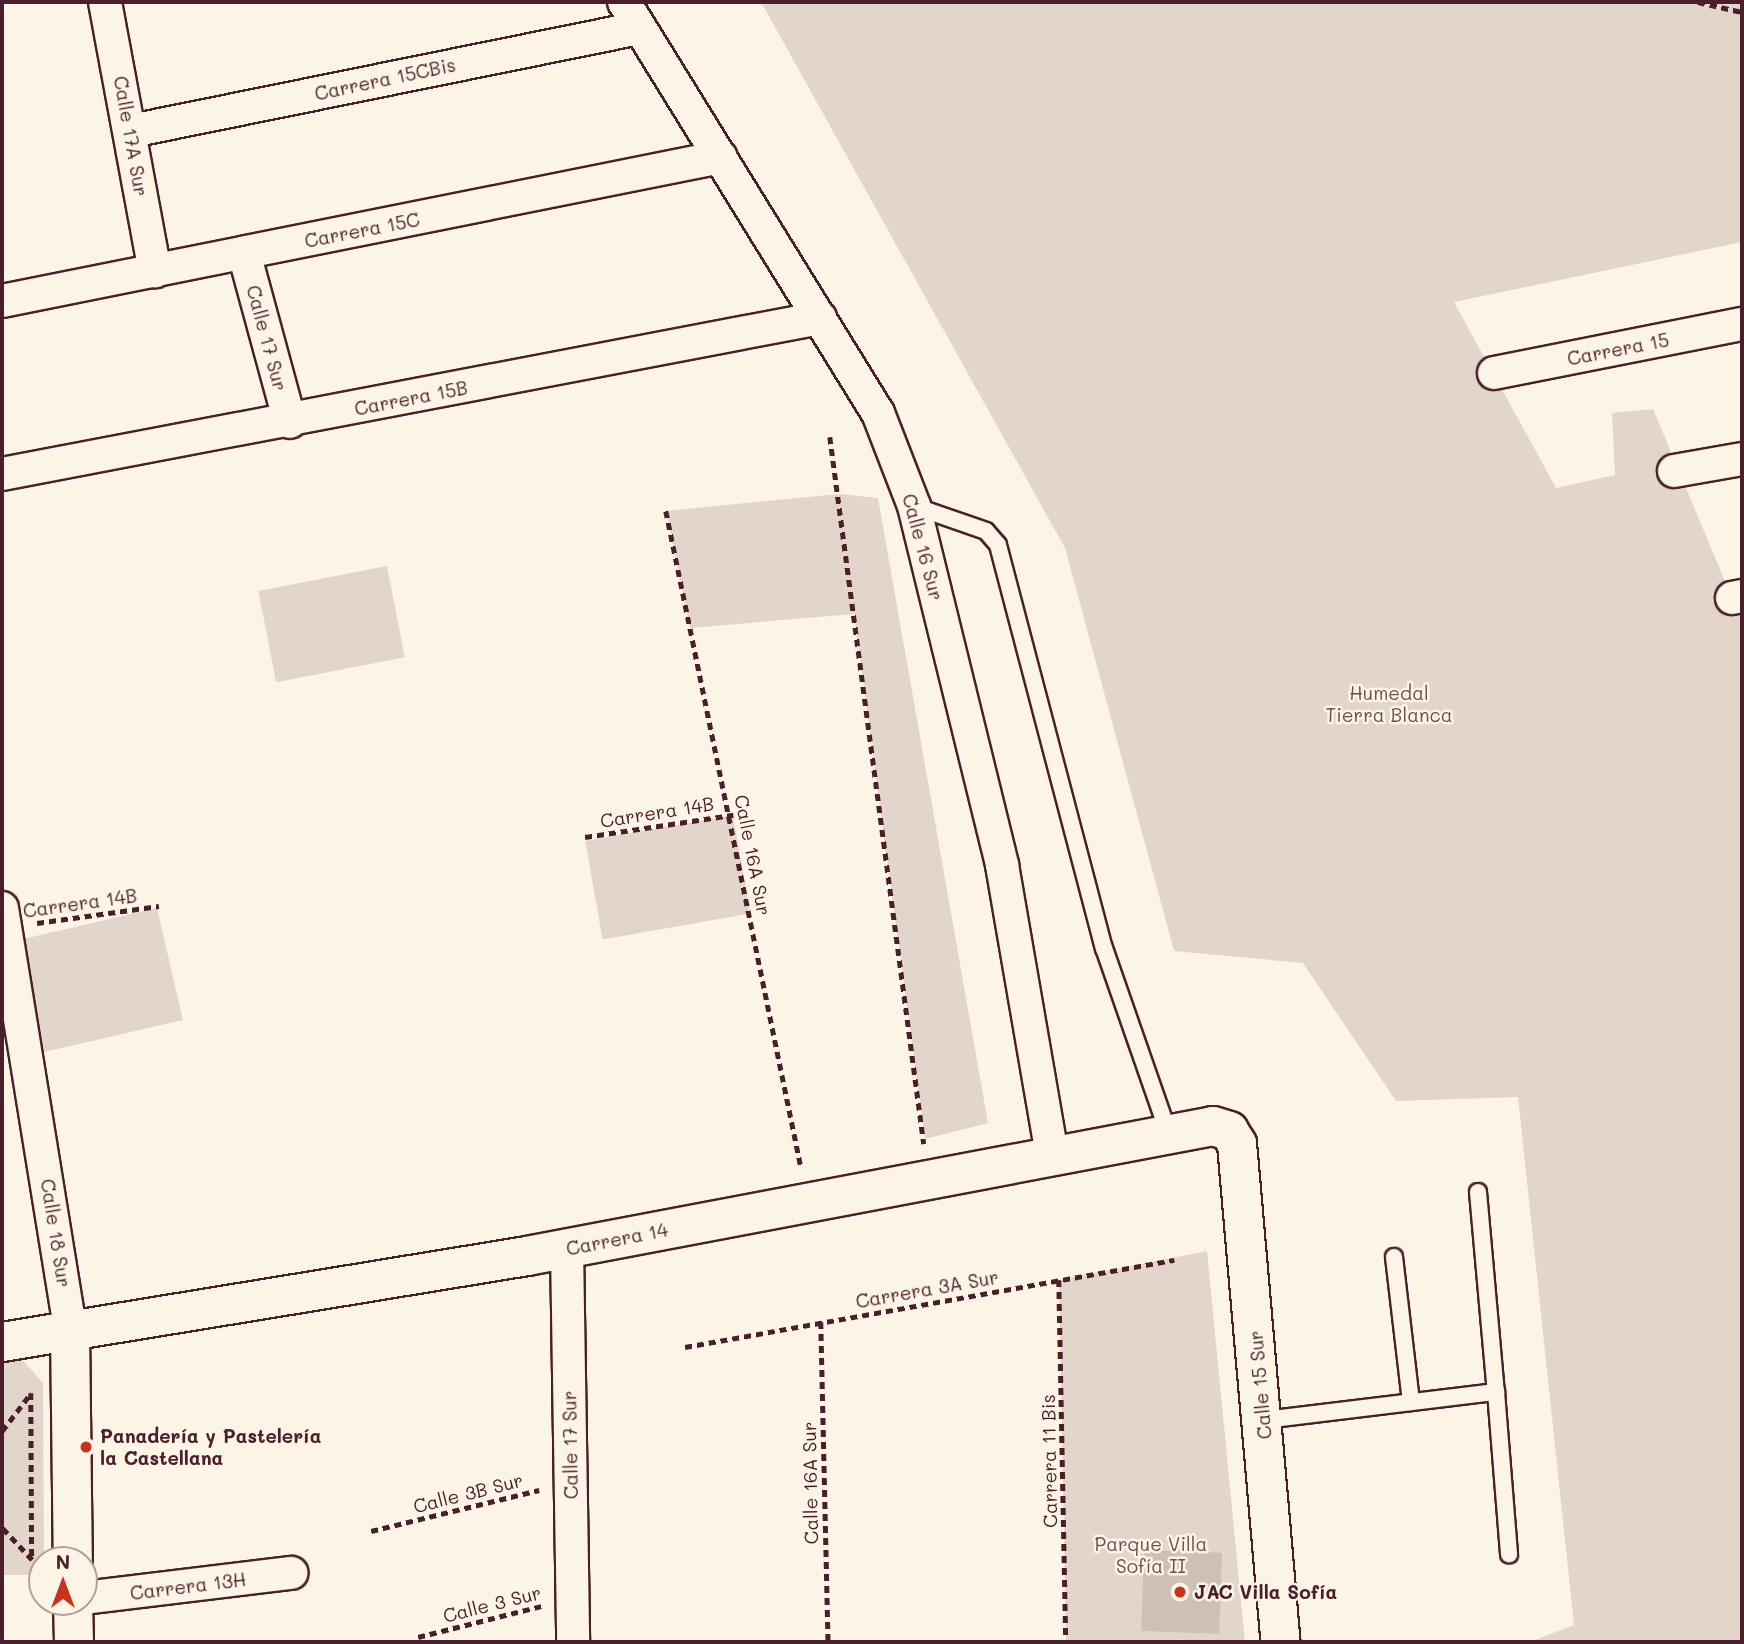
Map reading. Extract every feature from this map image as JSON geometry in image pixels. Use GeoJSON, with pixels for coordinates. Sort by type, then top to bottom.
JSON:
{"type":"FeatureCollection","features":[{"type":"Feature","properties":{"kind":"street","name":"Calle 17A Sur"},"geometry":{"type":"LineString","coordinates":[[105,2],[155,271]]}},
{"type":"Feature","properties":{"kind":"street","name":"Carrera 15CBis"},"geometry":{"type":"LineString","coordinates":[[131,131],[631,15]]}},
{"type":"Feature","properties":{"kind":"street","name":"Calle 16 Sur"},"geometry":{"type":"LineString","coordinates":[[631,15],[878,413],[914,506],[1002,865],[1053,1159]]}},
{"type":"Feature","properties":{"kind":"street","name":"Carrera 15C"},"geometry":{"type":"LineString","coordinates":[[2,301],[721,158]]}},
{"type":"Feature","properties":{"kind":"street","name":"Calle 17 Sur"},"geometry":{"type":"LineString","coordinates":[[244,253],[290,422]]}},
{"type":"Feature","properties":{"kind":"street","name":"Carrera 15B"},"geometry":{"type":"LineString","coordinates":[[2,474],[290,422],[820,318]]}},
{"type":"Feature","properties":{"kind":"street","name":"Carrera 15"},"geometry":{"type":"LineString","coordinates":[[1494,373],[1742,324]]}},
{"type":"Feature","properties":{"kind":"street"},"geometry":{"type":"LineString","coordinates":[[1674,471],[1742,459]]}},
{"type":"Feature","properties":{"kind":"street","name":"Calle 18 Sur"},"geometry":{"type":"LineString","coordinates":[[3,918],[70,1329],[73,1546]]}},
{"type":"Feature","properties":{"kind":"street","name":"Carrera 14"},"geometry":{"type":"LineString","coordinates":[[2,1342],[567,1248],[1053,1159],[1213,1126],[1229,1131]]}},
{"type":"Feature","properties":{"kind":"street","name":"Calle 15 Sur"},"geometry":{"type":"LineString","coordinates":[[1229,1131],[1237,1144],[1264,1420],[1281,1642]]}},
{"type":"Feature","properties":{"kind":"street","name":"Calle 17 Sur"},"geometry":{"type":"LineString","coordinates":[[567,1248],[573,1642]]}},
{"type":"Feature","properties":{"kind":"street","name":"Carrera 13H"},"geometry":{"type":"LineString","coordinates":[[98,1596],[292,1573]]}},
{"type":"Feature","properties":{"kind":"street"},"geometry":{"type":"LineString","coordinates":[[73,1616],[74,1642]]}},
{"type":"Feature","properties":{"kind":"lane"},"geometry":{"type":"LineString","coordinates":[[914,506],[986,531],[998,545],[1104,948],[1169,1135]]}},
{"type":"Feature","properties":{"kind":"lane"},"geometry":{"type":"LineString","coordinates":[[1478,1192],[1509,1554]]}},
{"type":"Feature","properties":{"kind":"lane"},"geometry":{"type":"LineString","coordinates":[[1394,1257],[1411,1402]]}},
{"type":"Feature","properties":{"kind":"lane"},"geometry":{"type":"LineString","coordinates":[[1264,1420],[1496,1392]]}},
{"type":"Feature","properties":{"kind":"path"},"geometry":{"type":"LineString","coordinates":[[1698,2],[1742,12]]}},
{"type":"Feature","properties":{"kind":"path"},"geometry":{"type":"LineString","coordinates":[[830,437],[929,1182]]}},
{"type":"Feature","properties":{"kind":"path","name":"Calle 16A Sur"},"geometry":{"type":"LineString","coordinates":[[666,511],[733,814],[797,1160],[818,1202]]}},
{"type":"Feature","properties":{"kind":"path","name":"Carrera 14B"},"geometry":{"type":"LineString","coordinates":[[585,837],[733,814]]}},
{"type":"Feature","properties":{"kind":"path","name":"Carrera 14B"},"geometry":{"type":"LineString","coordinates":[[3,918],[159,906]]}},
{"type":"Feature","properties":{"kind":"path","name":"Carrera 3A Sur"},"geometry":{"type":"LineString","coordinates":[[685,1347],[1174,1260]]}},
{"type":"Feature","properties":{"kind":"path","name":"Carrera 11 Bis"},"geometry":{"type":"LineString","coordinates":[[1059,1280],[1066,1642]]}},
{"type":"Feature","properties":{"kind":"path","name":"Calle 16A Sur"},"geometry":{"type":"LineString","coordinates":[[821,1322],[828,1642]]}},
{"type":"Feature","properties":{"kind":"path"},"geometry":{"type":"LineString","coordinates":[[2,1431],[31,1393],[32,1560],[2,1528]]}},
{"type":"Feature","properties":{"kind":"path","name":"Calle 3B Sur"},"geometry":{"type":"LineString","coordinates":[[371,1531],[571,1482]]}},
{"type":"Feature","properties":{"kind":"path","name":"Calle 3 Sur"},"geometry":{"type":"LineString","coordinates":[[418,1637],[572,1599]]}},
{"type":"Feature","properties":{"kind":"green space","name":"Humedal Tierra Blanca"},"geometry":{"type":"Polygon","coordinates":[[[761,2],[1742,2],[1742,242],[1454,302],[1556,488],[1615,475],[1612,413],[1653,409],[1742,622],[1742,1642],[1530,1642],[1574,1625],[1518,1097],[1396,1101],[1303,963],[1174,951],[1065,548],[761,2]]]}},
{"type":"Feature","properties":{"kind":"green space"},"geometry":{"type":"Polygon","coordinates":[[[839,494],[878,498],[988,1123],[925,1139],[854,614],[690,628],[666,511],[839,494]]]}},
{"type":"Feature","properties":{"kind":"green space"},"geometry":{"type":"Polygon","coordinates":[[[387,566],[405,657],[276,682],[258,591],[387,566]]]}},
{"type":"Feature","properties":{"kind":"green space"},"geometry":{"type":"Polygon","coordinates":[[[733,815],[750,913],[603,940],[585,841],[733,815]]]}},
{"type":"Feature","properties":{"kind":"green space"},"geometry":{"type":"Polygon","coordinates":[[[157,908],[183,1020],[35,1054],[9,942],[157,908]]]}},
{"type":"Feature","properties":{"kind":"green space","name":"Parque Villa Sofía II"},"geometry":{"type":"Polygon","coordinates":[[[1207,1251],[1245,1642],[1066,1642],[1059,1280],[1207,1251]]]}},
{"type":"Feature","properties":{"kind":"green space"},"geometry":{"type":"Polygon","coordinates":[[[19,1356],[43,1383],[44,1546],[28,1546],[28,1575],[2,1575],[2,1360],[19,1356]]]}},
{"type":"Feature","properties":{"kind":"building","name":"JAC Villa Sofía"},"geometry":{"type":"Polygon","coordinates":[[[1144,1550],[1222,1553],[1219,1634],[1141,1631],[1144,1550]]]}},
{"type":"Feature","properties":{"kind":"place","name":"Panadería y Pastelería la Castellana"},"geometry":{"type":"Point","coordinates":[86,1447]}},
{"type":"Feature","properties":{"kind":"place","name":"JAC Villa Sofía"},"geometry":{"type":"Point","coordinates":[1180,1592]}}]}
